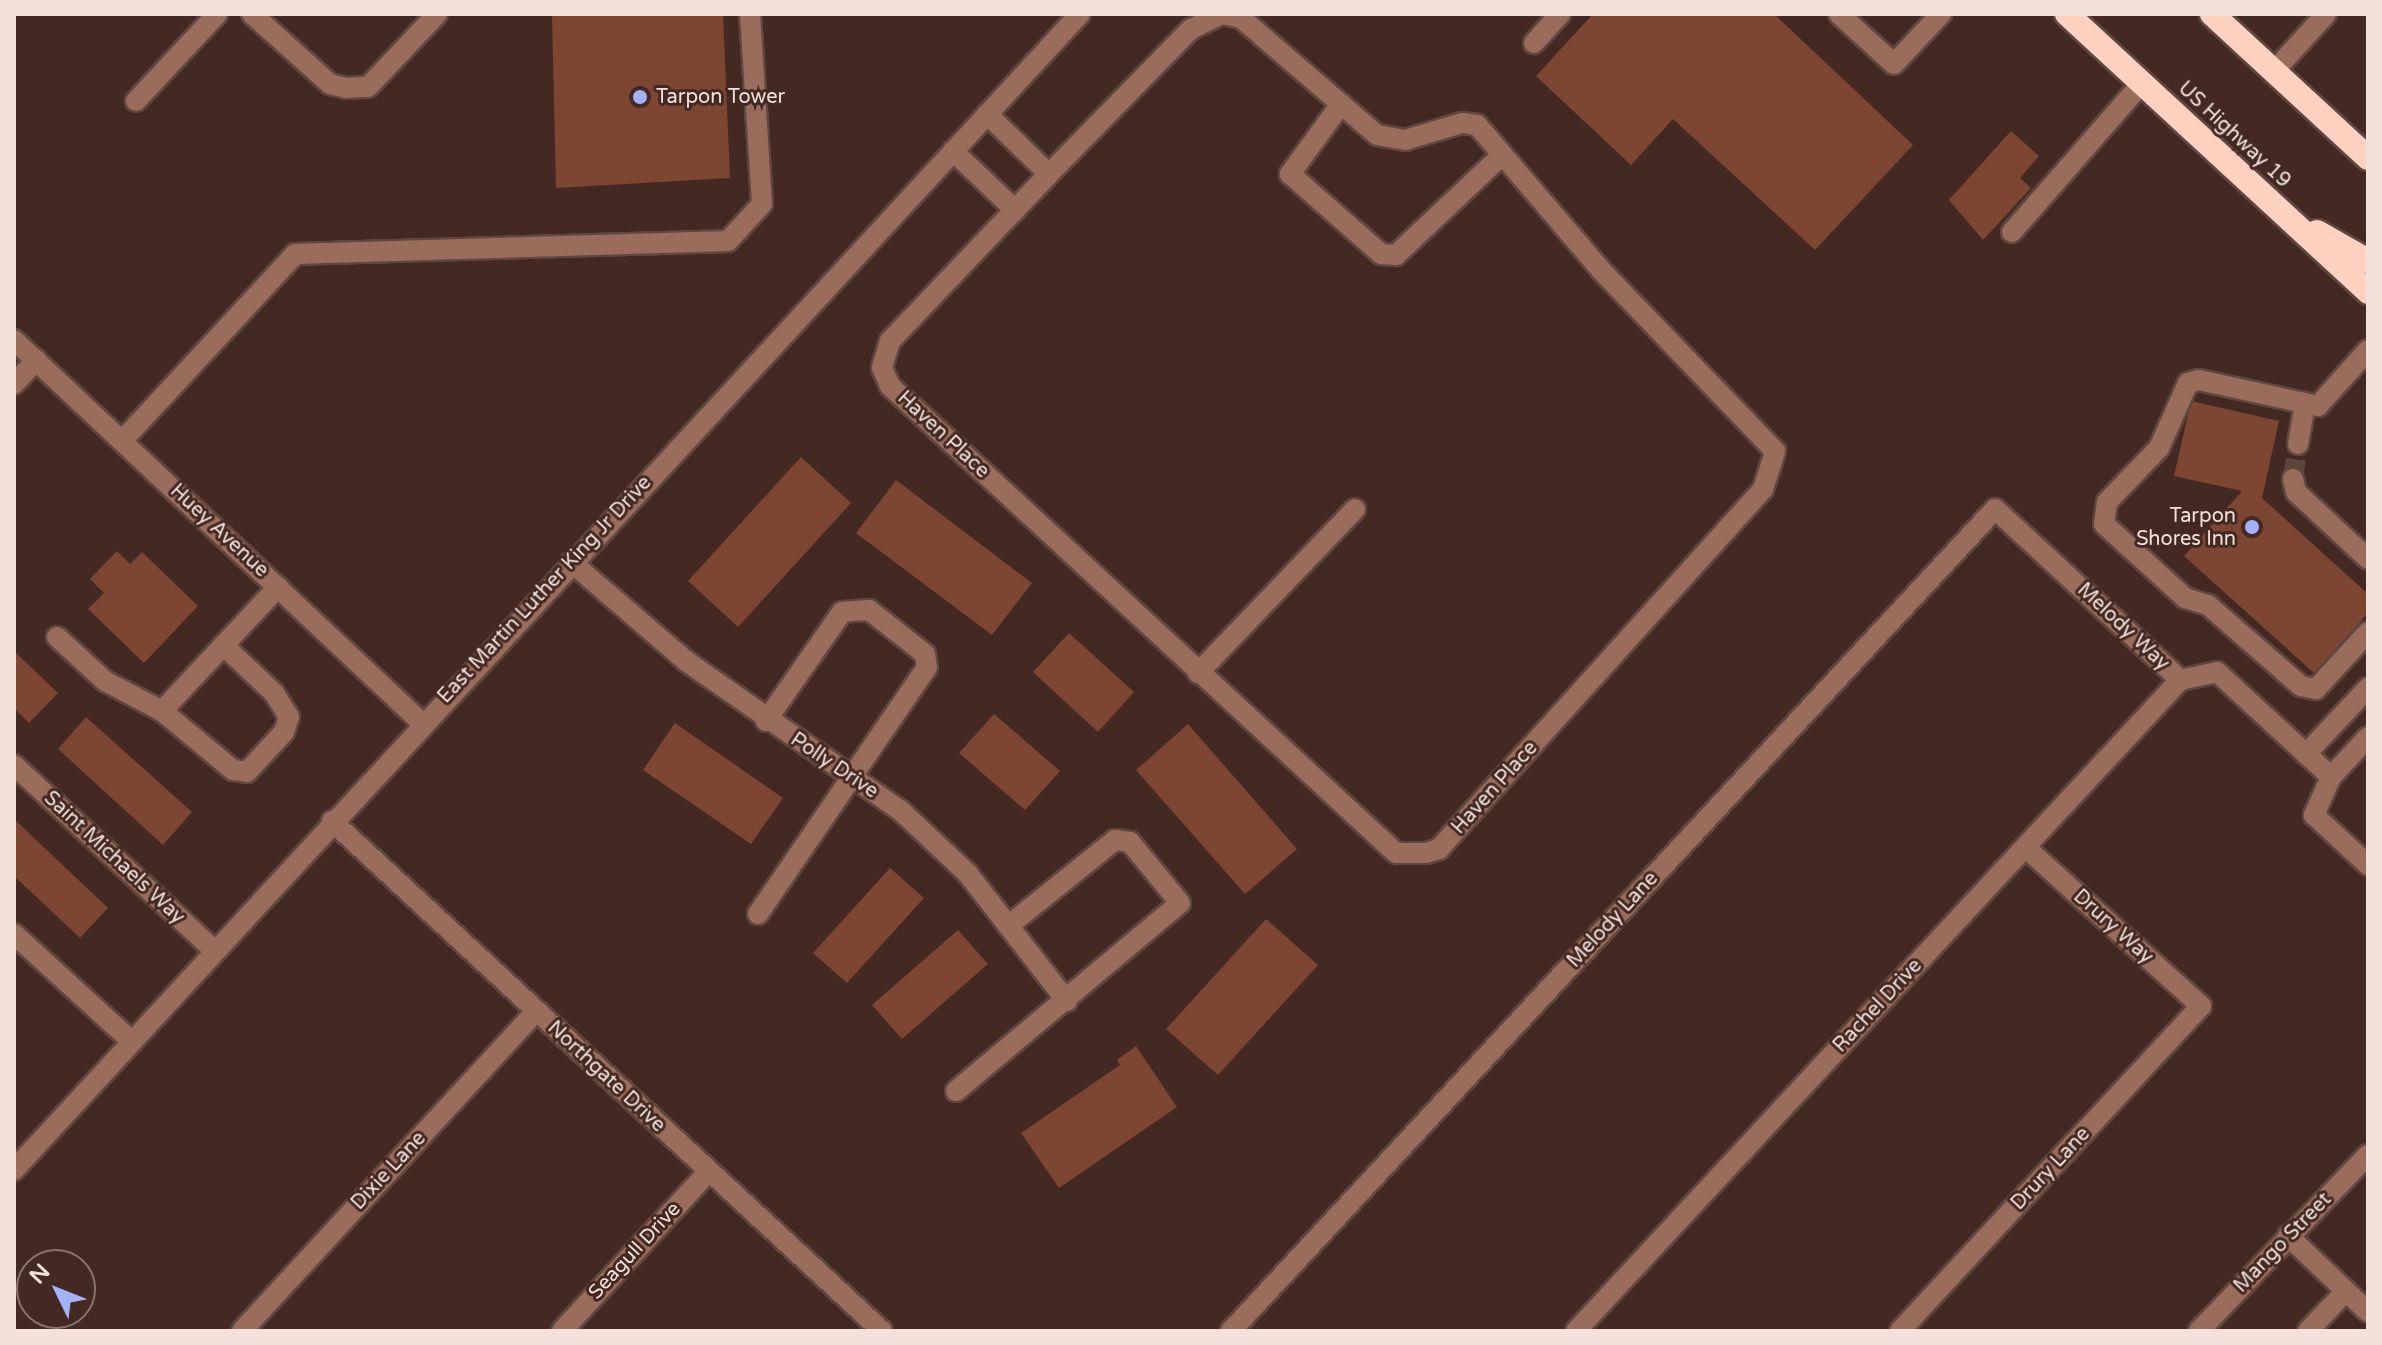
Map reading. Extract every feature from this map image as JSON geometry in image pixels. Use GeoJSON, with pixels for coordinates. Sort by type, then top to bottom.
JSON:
{"type":"FeatureCollection","features":[{"type":"Feature","properties":{"kind":"highway","name":"US Highway 19"},"geometry":{"type":"LineString","coordinates":[[2067,14],[2368,292]]}},
{"type":"Feature","properties":{"kind":"highway"},"geometry":{"type":"LineString","coordinates":[[2212,14],[2368,158]]}},
{"type":"Feature","properties":{"kind":"highway"},"geometry":{"type":"LineString","coordinates":[[2280,211],[2368,261]]}},
{"type":"Feature","properties":{"kind":"street"},"geometry":{"type":"LineString","coordinates":[[136,101],[217,14]]}},
{"type":"Feature","properties":{"kind":"street"},"geometry":{"type":"LineString","coordinates":[[252,14],[330,84],[346,88],[368,87],[437,14]]}},
{"type":"Feature","properties":{"kind":"street"},"geometry":{"type":"LineString","coordinates":[[123,440],[295,254],[728,241],[762,204],[750,14]]}},
{"type":"Feature","properties":{"kind":"street","name":"East Martin Luther King Jr Drive"},"geometry":{"type":"LineString","coordinates":[[14,1170],[422,723],[1080,14]]}},
{"type":"Feature","properties":{"kind":"street","name":"Haven Place"},"geometry":{"type":"LineString","coordinates":[[1221,14],[1241,18],[1341,104],[1377,135],[1392,140],[1462,123],[1477,125],[1699,376],[1775,451],[1772,474],[1439,849],[1396,853],[890,386],[882,368],[890,341],[1191,29],[1221,14]]}},
{"type":"Feature","properties":{"kind":"street"},"geometry":{"type":"LineString","coordinates":[[1534,43],[1560,14]]}},
{"type":"Feature","properties":{"kind":"street"},"geometry":{"type":"LineString","coordinates":[[1839,14],[1894,64],[1941,14]]}},
{"type":"Feature","properties":{"kind":"street"},"geometry":{"type":"LineString","coordinates":[[2274,71],[2326,14]]}},
{"type":"Feature","properties":{"kind":"street"},"geometry":{"type":"LineString","coordinates":[[2012,232],[2142,83]]}},
{"type":"Feature","properties":{"kind":"street"},"geometry":{"type":"LineString","coordinates":[[1341,104],[1290,174],[1381,254],[1396,255],[1502,155]]}},
{"type":"Feature","properties":{"kind":"street"},"geometry":{"type":"LineString","coordinates":[[987,114],[1049,174]]}},
{"type":"Feature","properties":{"kind":"street"},"geometry":{"type":"LineString","coordinates":[[953,151],[1015,210]]}},
{"type":"Feature","properties":{"kind":"street","name":"Huey Avenue"},"geometry":{"type":"LineString","coordinates":[[14,340],[422,723]]}},
{"type":"Feature","properties":{"kind":"street"},"geometry":{"type":"LineString","coordinates":[[2368,350],[2318,406],[2199,380],[2188,383],[2159,448],[2107,502],[2104,524],[2185,598],[2208,605],[2301,686],[2316,689],[2368,632]]}},
{"type":"Feature","properties":{"kind":"street"},"geometry":{"type":"LineString","coordinates":[[14,384],[36,360]]}},
{"type":"Feature","properties":{"kind":"street"},"geometry":{"type":"LineString","coordinates":[[2298,444],[2305,405]]}},
{"type":"Feature","properties":{"kind":"street"},"geometry":{"type":"LineString","coordinates":[[2293,479],[2296,492],[2368,559]]}},
{"type":"Feature","properties":{"kind":"street"},"geometry":{"type":"LineString","coordinates":[[1198,673],[1355,509]]}},
{"type":"Feature","properties":{"kind":"street","name":"Melody Way"},"geometry":{"type":"LineString","coordinates":[[1995,509],[2180,680],[2217,672],[2331,777]]}},
{"type":"Feature","properties":{"kind":"street","name":"Melody Lane"},"geometry":{"type":"LineString","coordinates":[[1231,1331],[1995,509]]}},
{"type":"Feature","properties":{"kind":"street","name":"Polly Drive"},"geometry":{"type":"LineString","coordinates":[[571,562],[766,721],[851,778],[952,857],[1067,1001]]}},
{"type":"Feature","properties":{"kind":"street"},"geometry":{"type":"LineString","coordinates":[[162,711],[278,587]]}},
{"type":"Feature","properties":{"kind":"street"},"geometry":{"type":"LineString","coordinates":[[758,914],[927,667],[917,643],[869,610],[842,612],[766,721]]}},
{"type":"Feature","properties":{"kind":"street"},"geometry":{"type":"LineString","coordinates":[[57,637],[105,681],[162,711],[233,770],[247,772],[289,717],[274,693],[223,645]]}},
{"type":"Feature","properties":{"kind":"street","name":"Rachel Drive"},"geometry":{"type":"LineString","coordinates":[[1576,1331],[2180,680]]}},
{"type":"Feature","properties":{"kind":"street"},"geometry":{"type":"LineString","coordinates":[[2306,754],[2368,688]]}},
{"type":"Feature","properties":{"kind":"street"},"geometry":{"type":"LineString","coordinates":[[2368,737],[2331,777],[2314,815],[2368,865]]}},
{"type":"Feature","properties":{"kind":"street","name":"Saint Michaels Way"},"geometry":{"type":"LineString","coordinates":[[14,765],[215,951]]}},
{"type":"Feature","properties":{"kind":"street","name":"Northgate Drive"},"geometry":{"type":"LineString","coordinates":[[332,821],[882,1331]]}},
{"type":"Feature","properties":{"kind":"street"},"geometry":{"type":"LineString","coordinates":[[956,1091],[1176,912],[1179,897],[1130,842],[1115,840],[1008,926]]}},
{"type":"Feature","properties":{"kind":"street","name":"Drury Way"},"geometry":{"type":"LineString","coordinates":[[2025,847],[2201,1006]]}},
{"type":"Feature","properties":{"kind":"street"},"geometry":{"type":"LineString","coordinates":[[14,934],[131,1041]]}},
{"type":"Feature","properties":{"kind":"street","name":"Drury Lane"},"geometry":{"type":"LineString","coordinates":[[1900,1331],[2201,1006]]}},
{"type":"Feature","properties":{"kind":"street","name":"Dixie Lane"},"geometry":{"type":"LineString","coordinates":[[242,1331],[536,1011]]}},
{"type":"Feature","properties":{"kind":"street","name":"Mango Street"},"geometry":{"type":"LineString","coordinates":[[2199,1331],[2368,1155]]}},
{"type":"Feature","properties":{"kind":"street","name":"Seagull Drive"},"geometry":{"type":"LineString","coordinates":[[562,1331],[708,1172]]}},
{"type":"Feature","properties":{"kind":"street"},"geometry":{"type":"LineString","coordinates":[[2288,1236],[2368,1312]]}},
{"type":"Feature","properties":{"kind":"street"},"geometry":{"type":"LineString","coordinates":[[2308,1331],[2346,1291]]}},
{"type":"Feature","properties":{"kind":"building","name":"Tarpon Tower"},"geometry":{"type":"Polygon","coordinates":[[[723,14],[730,178],[556,188],[552,16],[723,14]]]}},
{"type":"Feature","properties":{"kind":"building"},"geometry":{"type":"Polygon","coordinates":[[[1593,14],[1774,14],[1913,145],[1815,250],[1673,119],[1631,165],[1536,76],[1593,14]]]}},
{"type":"Feature","properties":{"kind":"building"},"geometry":{"type":"Polygon","coordinates":[[[2011,131],[2039,156],[2020,178],[2031,188],[1983,240],[1949,200],[2011,131]]]}},
{"type":"Feature","properties":{"kind":"building","name":"Tarpon Shores Inn"},"geometry":{"type":"Polygon","coordinates":[[[2191,401],[2279,421],[2262,498],[2368,594],[2368,613],[2314,673],[2184,556],[2242,491],[2174,476],[2191,401]]]}},
{"type":"Feature","properties":{"kind":"building"},"geometry":{"type":"Polygon","coordinates":[[[801,457],[851,503],[738,627],[688,581],[801,457]]]}},
{"type":"Feature","properties":{"kind":"building"},"geometry":{"type":"Polygon","coordinates":[[[896,480],[1032,583],[992,635],[856,533],[896,480]]]}},
{"type":"Feature","properties":{"kind":"building"},"geometry":{"type":"Polygon","coordinates":[[[117,551],[130,564],[142,552],[198,606],[144,663],[88,609],[104,593],[90,579],[117,551]]]}},
{"type":"Feature","properties":{"kind":"building"},"geometry":{"type":"Polygon","coordinates":[[[1069,633],[1134,692],[1098,732],[1033,672],[1069,633]]]}},
{"type":"Feature","properties":{"kind":"building"},"geometry":{"type":"Polygon","coordinates":[[[14,651],[58,693],[29,723],[14,708],[14,651]]]}},
{"type":"Feature","properties":{"kind":"building"},"geometry":{"type":"Polygon","coordinates":[[[994,714],[1060,771],[1025,810],[959,753],[994,714]]]}},
{"type":"Feature","properties":{"kind":"building"},"geometry":{"type":"Polygon","coordinates":[[[86,717],[192,812],[163,845],[58,749],[86,717]]]}},
{"type":"Feature","properties":{"kind":"building"},"geometry":{"type":"Polygon","coordinates":[[[675,723],[783,798],[751,844],[643,770],[675,723]]]}},
{"type":"Feature","properties":{"kind":"building"},"geometry":{"type":"Polygon","coordinates":[[[1188,724],[1297,849],[1245,894],[1136,770],[1188,724]]]}},
{"type":"Feature","properties":{"kind":"building"},"geometry":{"type":"Polygon","coordinates":[[[14,819],[108,908],[80,938],[14,876],[14,819]]]}},
{"type":"Feature","properties":{"kind":"building"},"geometry":{"type":"Polygon","coordinates":[[[890,868],[924,898],[847,983],[813,953],[890,868]]]}},
{"type":"Feature","properties":{"kind":"building"},"geometry":{"type":"Polygon","coordinates":[[[1266,919],[1318,965],[1218,1075],[1166,1029],[1266,919]]]}},
{"type":"Feature","properties":{"kind":"building"},"geometry":{"type":"Polygon","coordinates":[[[958,930],[988,964],[902,1039],[872,1005],[958,930]]]}},
{"type":"Feature","properties":{"kind":"building"},"geometry":{"type":"Polygon","coordinates":[[[1136,1046],[1177,1107],[1059,1188],[1021,1133],[1120,1065],[1117,1060],[1136,1046]]]}},
{"type":"Feature","properties":{"kind":"tunnel"},"geometry":{"type":"LineString","coordinates":[[2293,479],[2298,444]]}},
{"type":"Feature","properties":{"kind":"place","name":"Tarpon Tower"},"geometry":{"type":"Point","coordinates":[640,97]}},
{"type":"Feature","properties":{"kind":"place","name":"Tarpon Shores Inn"},"geometry":{"type":"Point","coordinates":[2252,527]}}]}
